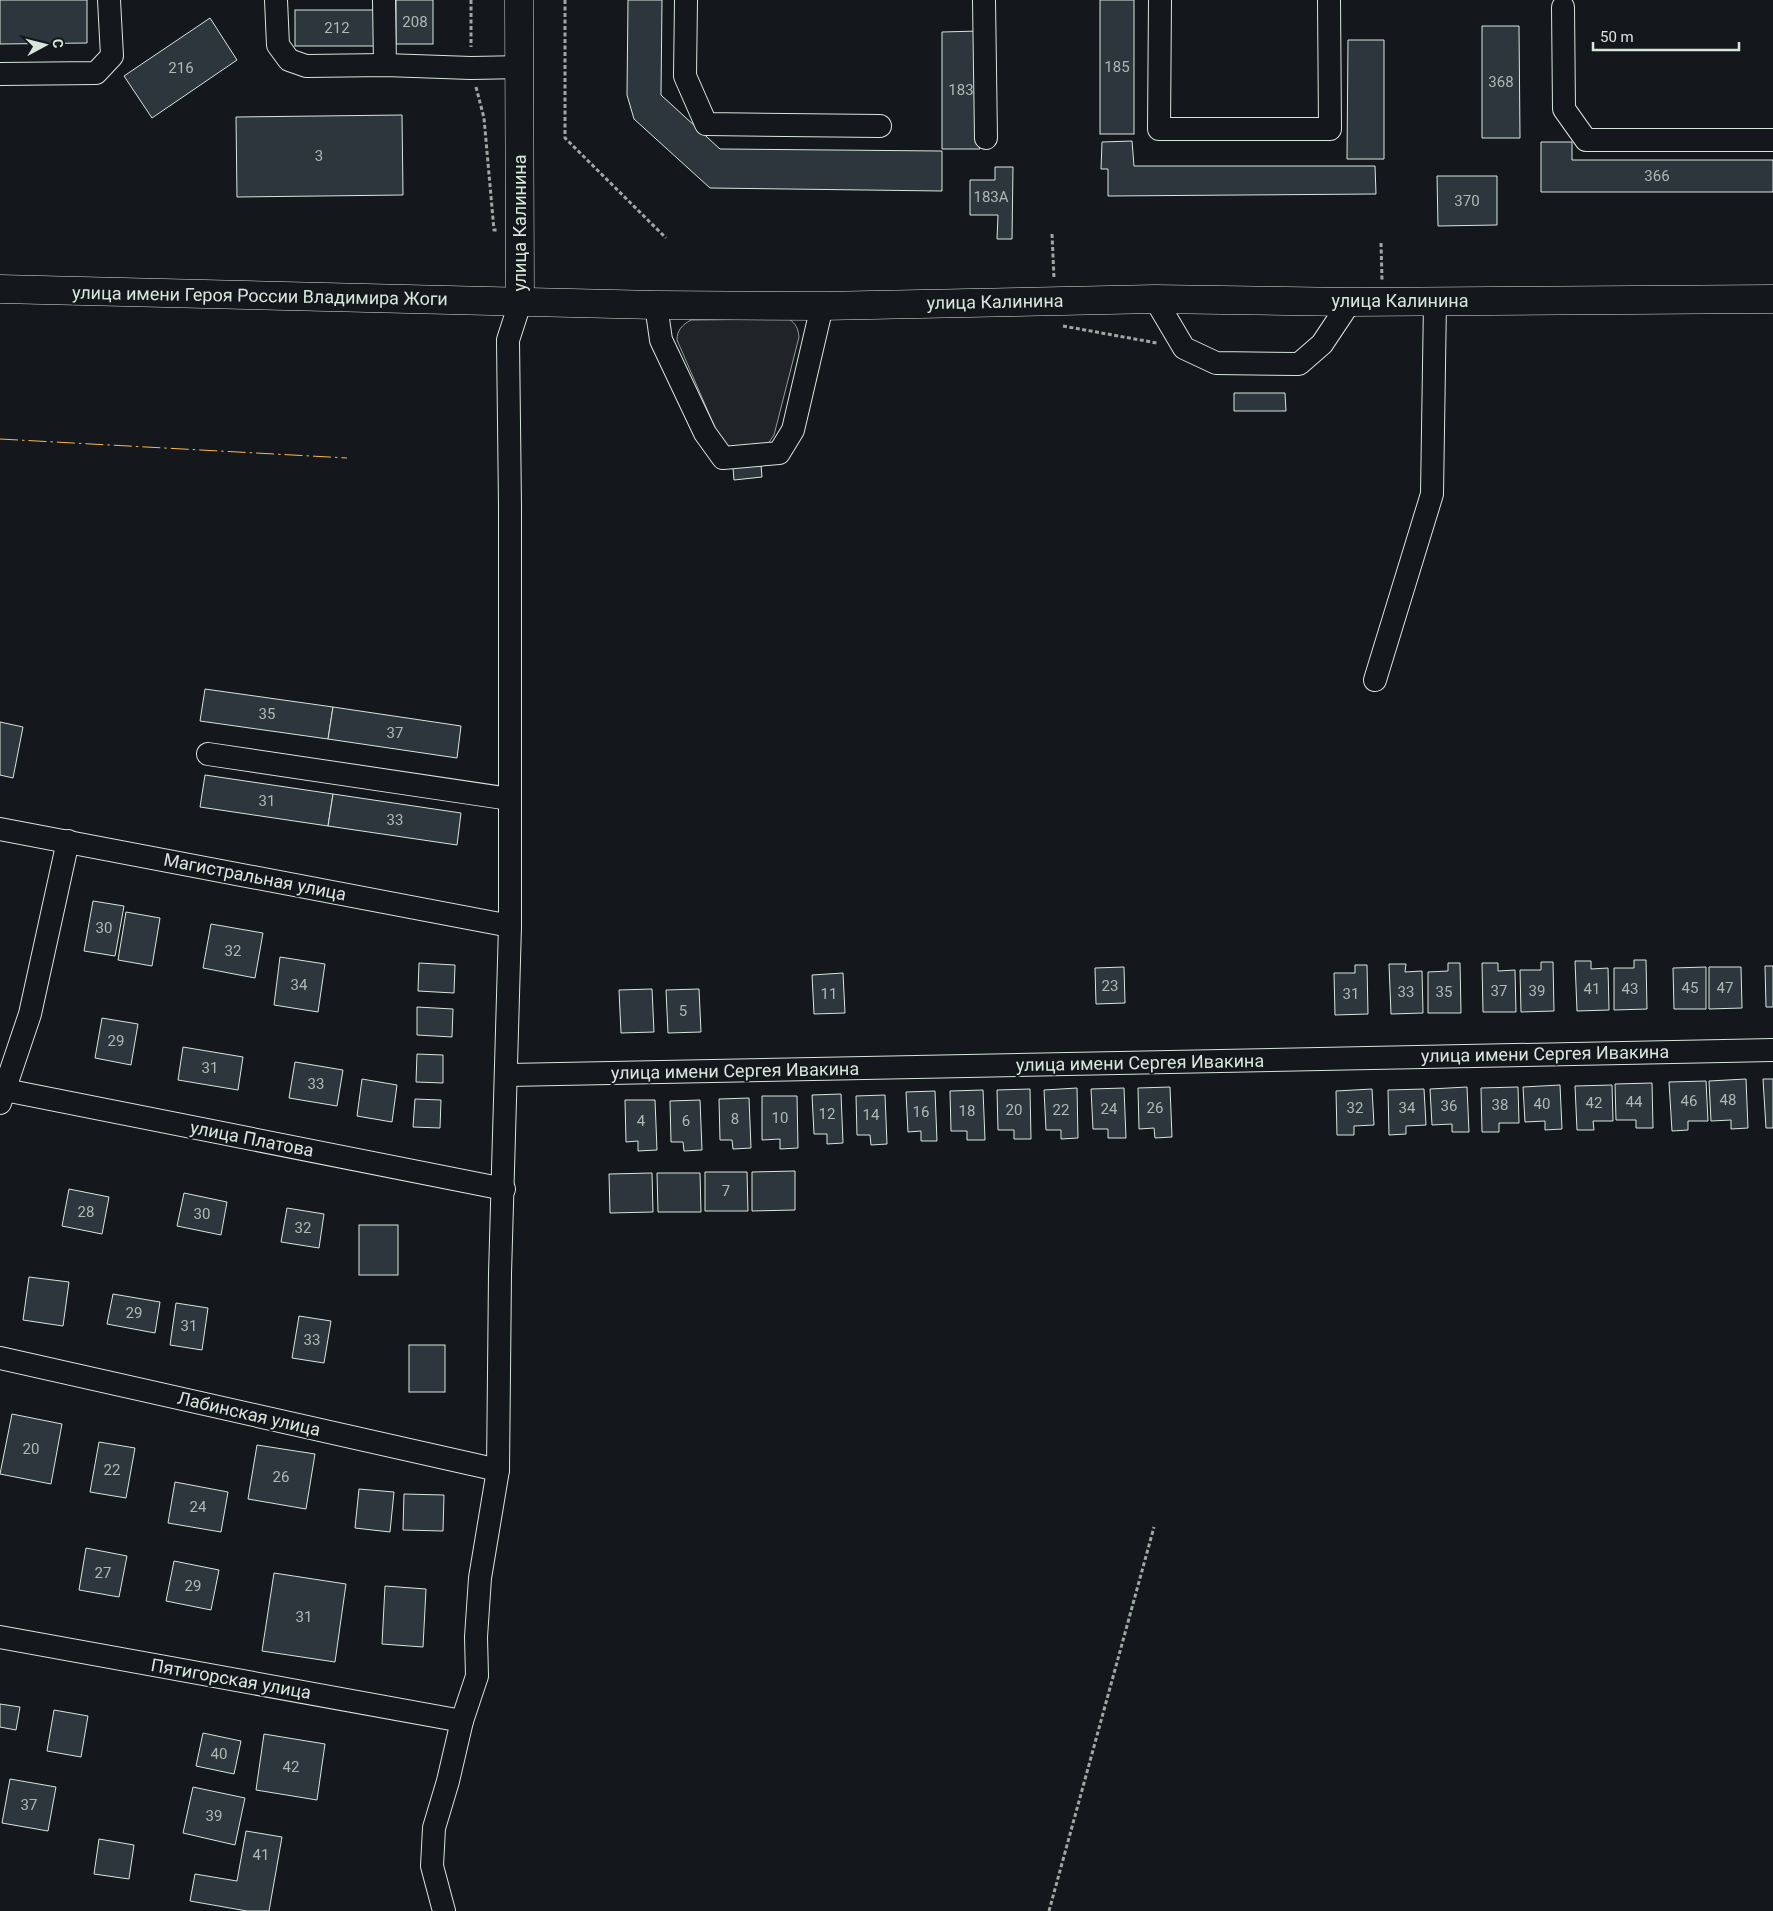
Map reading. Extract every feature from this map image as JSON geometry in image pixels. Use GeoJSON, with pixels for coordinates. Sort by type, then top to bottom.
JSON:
{"type":"FeatureCollection","features":[{"type":"Feature","properties":{"kind":"main road","name":"улица Калинина"},"geometry":{"type":"LineString","coordinates":[[519,0],[520,303],[822,306],[1155,299],[1350,302],[1773,299]]}},
{"type":"Feature","properties":{"kind":"main road","name":"улица имени Героя России Владимира Жоги"},"geometry":{"type":"LineString","coordinates":[[0,289],[520,303]]}},
{"type":"Feature","properties":{"kind":"street"},"geometry":{"type":"LineString","coordinates":[[0,74],[96,74],[112,56],[108,0]]}},
{"type":"Feature","properties":{"kind":"street"},"geometry":{"type":"LineString","coordinates":[[276,0],[278,45],[289,60],[306,66],[519,67]]}},
{"type":"Feature","properties":{"kind":"street"},"geometry":{"type":"LineString","coordinates":[[384,0],[385,65]]}},
{"type":"Feature","properties":{"kind":"street"},"geometry":{"type":"LineString","coordinates":[[686,0],[685,76],[706,124],[880,126]]}},
{"type":"Feature","properties":{"kind":"street"},"geometry":{"type":"LineString","coordinates":[[984,0],[986,138]]}},
{"type":"Feature","properties":{"kind":"street"},"geometry":{"type":"LineString","coordinates":[[1160,0],[1159,129],[1330,129],[1329,0]]}},
{"type":"Feature","properties":{"kind":"street"},"geometry":{"type":"LineString","coordinates":[[1563,7],[1564,110],[1586,140],[1773,140]]}},
{"type":"Feature","properties":{"kind":"street"},"geometry":{"type":"LineString","coordinates":[[1155,299],[1184,348],[1216,363],[1299,364],[1322,344],[1350,302]]}},
{"type":"Feature","properties":{"kind":"street"},"geometry":{"type":"LineString","coordinates":[[1375,680],[1432,494],[1435,301]]}},
{"type":"Feature","properties":{"kind":"street"},"geometry":{"type":"LineString","coordinates":[[444,1911],[432,1866],[434,1828],[448,1781],[462,1721],[477,1676],[476,1637],[480,1578],[498,1470],[500,1274],[504,1189],[510,926],[508,340],[520,303]]}},
{"type":"Feature","properties":{"kind":"street"},"geometry":{"type":"LineString","coordinates":[[656,305],[661,340],[705,433],[723,458],[779,453],[793,430],[822,306]]}},
{"type":"Feature","properties":{"kind":"street"},"geometry":{"type":"LineString","coordinates":[[208,754],[510,799]]}},
{"type":"Feature","properties":{"kind":"street","name":"Магистральная улица"},"geometry":{"type":"LineString","coordinates":[[0,829],[68,840],[510,926]]}},
{"type":"Feature","properties":{"kind":"street"},"geometry":{"type":"LineString","coordinates":[[1,1094],[30,1014],[68,840]]}},
{"type":"Feature","properties":{"kind":"street","name":"улица имени Сергея Ивакина"},"geometry":{"type":"LineString","coordinates":[[506,1075],[1773,1050]]}},
{"type":"Feature","properties":{"kind":"street","name":"улица Платова"},"geometry":{"type":"LineString","coordinates":[[1,1094],[504,1189]]}},
{"type":"Feature","properties":{"kind":"street","name":"Лабинская улица"},"geometry":{"type":"LineString","coordinates":[[0,1358],[498,1470]]}},
{"type":"Feature","properties":{"kind":"street","name":"Пятигорская улица"},"geometry":{"type":"LineString","coordinates":[[0,1636],[462,1721]]}},
{"type":"Feature","properties":{"kind":"path"},"geometry":{"type":"LineString","coordinates":[[471,0],[471,68],[484,118],[494,230],[520,230]]}},
{"type":"Feature","properties":{"kind":"path"},"geometry":{"type":"LineString","coordinates":[[565,0],[565,138],[666,238]]}},
{"type":"Feature","properties":{"kind":"path"},"geometry":{"type":"LineString","coordinates":[[1049,1911],[1154,1526]]}},
{"type":"Feature","properties":{"kind":"shaded area"},"geometry":{"type":"Polygon","coordinates":[[[789,319],[796,326],[799,337],[774,435],[767,445],[727,447],[720,439],[677,340],[679,331],[691,320],[789,319]]]}},
{"type":"Feature","properties":{"kind":"building"},"geometry":{"type":"Polygon","coordinates":[[[0,0],[87,0],[87,43],[0,44],[0,0]]]}},
{"type":"Feature","properties":{"kind":"building"},"geometry":{"type":"Polygon","coordinates":[[[396,0],[433,0],[433,44],[396,44],[396,0]]]}},
{"type":"Feature","properties":{"kind":"building"},"geometry":{"type":"Polygon","coordinates":[[[628,0],[662,0],[661,95],[720,149],[942,151],[942,191],[710,188],[634,119],[627,95],[628,0]]]}},
{"type":"Feature","properties":{"kind":"building"},"geometry":{"type":"Polygon","coordinates":[[[1100,0],[1134,0],[1134,134],[1100,134],[1100,0]]]}},
{"type":"Feature","properties":{"kind":"building"},"geometry":{"type":"Polygon","coordinates":[[[295,10],[378,10],[378,46],[295,46],[295,10]]]}},
{"type":"Feature","properties":{"kind":"building"},"geometry":{"type":"Polygon","coordinates":[[[210,18],[237,60],[152,118],[124,76],[210,18]]]}},
{"type":"Feature","properties":{"kind":"building"},"geometry":{"type":"Polygon","coordinates":[[[1482,26],[1519,26],[1520,138],[1482,138],[1482,26]]]}},
{"type":"Feature","properties":{"kind":"building"},"geometry":{"type":"Polygon","coordinates":[[[979,31],[980,149],[942,149],[942,32],[979,31]]]}},
{"type":"Feature","properties":{"kind":"building"},"geometry":{"type":"Polygon","coordinates":[[[1348,40],[1384,40],[1384,159],[1347,159],[1348,40]]]}},
{"type":"Feature","properties":{"kind":"building"},"geometry":{"type":"Polygon","coordinates":[[[402,115],[403,195],[237,197],[236,117],[402,115]]]}},
{"type":"Feature","properties":{"kind":"building"},"geometry":{"type":"Polygon","coordinates":[[[1132,141],[1134,166],[1375,166],[1376,194],[1108,196],[1108,169],[1101,169],[1102,142],[1132,141]]]}},
{"type":"Feature","properties":{"kind":"building"},"geometry":{"type":"Polygon","coordinates":[[[1541,142],[1572,142],[1572,160],[1773,160],[1773,192],[1541,192],[1541,142]]]}},
{"type":"Feature","properties":{"kind":"building"},"geometry":{"type":"Polygon","coordinates":[[[995,167],[1013,167],[1012,239],[997,239],[998,215],[970,215],[970,180],[995,180],[995,167]]]}},
{"type":"Feature","properties":{"kind":"building"},"geometry":{"type":"Polygon","coordinates":[[[1437,176],[1497,176],[1497,225],[1438,226],[1437,176]]]}},
{"type":"Feature","properties":{"kind":"building"},"geometry":{"type":"Polygon","coordinates":[[[1234,393],[1285,393],[1286,411],[1234,411],[1234,393]]]}},
{"type":"Feature","properties":{"kind":"building"},"geometry":{"type":"Polygon","coordinates":[[[761,465],[762,477],[734,480],[733,468],[761,465]]]}},
{"type":"Feature","properties":{"kind":"building"},"geometry":{"type":"Polygon","coordinates":[[[205,689],[333,707],[328,739],[200,721],[205,689]]]}},
{"type":"Feature","properties":{"kind":"building"},"geometry":{"type":"Polygon","coordinates":[[[333,707],[461,726],[457,758],[328,739],[333,707]]]}},
{"type":"Feature","properties":{"kind":"building"},"geometry":{"type":"Polygon","coordinates":[[[0,722],[23,727],[13,778],[0,775],[0,722]]]}},
{"type":"Feature","properties":{"kind":"building"},"geometry":{"type":"Polygon","coordinates":[[[205,775],[333,794],[328,826],[200,807],[205,775]]]}},
{"type":"Feature","properties":{"kind":"building"},"geometry":{"type":"Polygon","coordinates":[[[333,794],[461,813],[457,845],[328,826],[333,794]]]}},
{"type":"Feature","properties":{"kind":"building"},"geometry":{"type":"Polygon","coordinates":[[[93,901],[124,906],[115,956],[84,951],[93,901]]]}},
{"type":"Feature","properties":{"kind":"building"},"geometry":{"type":"Polygon","coordinates":[[[126,912],[160,918],[152,966],[118,960],[126,912]]]}},
{"type":"Feature","properties":{"kind":"building"},"geometry":{"type":"Polygon","coordinates":[[[211,924],[263,933],[255,978],[203,968],[211,924]]]}},
{"type":"Feature","properties":{"kind":"building"},"geometry":{"type":"Polygon","coordinates":[[[280,957],[325,964],[318,1012],[274,1005],[280,957]]]}},
{"type":"Feature","properties":{"kind":"building"},"geometry":{"type":"Polygon","coordinates":[[[1634,960],[1646,960],[1647,1009],[1614,1010],[1614,968],[1634,968],[1634,960]]]}},
{"type":"Feature","properties":{"kind":"building"},"geometry":{"type":"Polygon","coordinates":[[[1575,961],[1591,961],[1591,969],[1608,968],[1609,1010],[1577,1011],[1575,961]]]}},
{"type":"Feature","properties":{"kind":"building"},"geometry":{"type":"Polygon","coordinates":[[[1541,962],[1553,962],[1554,1011],[1521,1012],[1520,970],[1541,970],[1541,962]]]}},
{"type":"Feature","properties":{"kind":"building"},"geometry":{"type":"Polygon","coordinates":[[[419,963],[455,965],[454,993],[418,991],[419,963]]]}},
{"type":"Feature","properties":{"kind":"building"},"geometry":{"type":"Polygon","coordinates":[[[1448,963],[1460,963],[1461,1013],[1428,1013],[1428,972],[1448,971],[1448,963]]]}},
{"type":"Feature","properties":{"kind":"building"},"geometry":{"type":"Polygon","coordinates":[[[1482,963],[1498,963],[1498,971],[1515,970],[1516,1012],[1483,1012],[1482,963]]]}},
{"type":"Feature","properties":{"kind":"building"},"geometry":{"type":"Polygon","coordinates":[[[1389,964],[1406,964],[1405,972],[1422,971],[1423,1013],[1391,1014],[1389,964]]]}},
{"type":"Feature","properties":{"kind":"building"},"geometry":{"type":"Polygon","coordinates":[[[1355,965],[1367,965],[1368,1014],[1335,1015],[1334,973],[1355,973],[1355,965]]]}},
{"type":"Feature","properties":{"kind":"building"},"geometry":{"type":"Polygon","coordinates":[[[1765,966],[1773,966],[1773,1007],[1766,1007],[1765,966]]]}},
{"type":"Feature","properties":{"kind":"building"},"geometry":{"type":"Polygon","coordinates":[[[1124,967],[1125,1003],[1096,1004],[1095,968],[1124,967]]]}},
{"type":"Feature","properties":{"kind":"building"},"geometry":{"type":"Polygon","coordinates":[[[1706,967],[1706,1009],[1674,1009],[1673,968],[1706,967]]]}},
{"type":"Feature","properties":{"kind":"building"},"geometry":{"type":"Polygon","coordinates":[[[1709,967],[1741,967],[1742,1008],[1709,1009],[1709,967]]]}},
{"type":"Feature","properties":{"kind":"building"},"geometry":{"type":"Polygon","coordinates":[[[843,973],[845,1013],[814,1014],[812,975],[843,973]]]}},
{"type":"Feature","properties":{"kind":"building"},"geometry":{"type":"Polygon","coordinates":[[[652,989],[654,1032],[621,1033],[619,990],[652,989]]]}},
{"type":"Feature","properties":{"kind":"building"},"geometry":{"type":"Polygon","coordinates":[[[699,989],[701,1032],[668,1033],[666,990],[699,989]]]}},
{"type":"Feature","properties":{"kind":"building"},"geometry":{"type":"Polygon","coordinates":[[[417,1007],[453,1009],[452,1037],[417,1035],[417,1007]]]}},
{"type":"Feature","properties":{"kind":"building"},"geometry":{"type":"Polygon","coordinates":[[[102,1018],[138,1024],[131,1065],[95,1058],[102,1018]]]}},
{"type":"Feature","properties":{"kind":"building"},"geometry":{"type":"Polygon","coordinates":[[[183,1047],[243,1057],[238,1090],[178,1080],[183,1047]]]}},
{"type":"Feature","properties":{"kind":"building"},"geometry":{"type":"Polygon","coordinates":[[[417,1054],[443,1055],[443,1083],[416,1082],[417,1054]]]}},
{"type":"Feature","properties":{"kind":"building"},"geometry":{"type":"Polygon","coordinates":[[[295,1062],[343,1070],[337,1106],[289,1098],[295,1062]]]}},
{"type":"Feature","properties":{"kind":"building"},"geometry":{"type":"Polygon","coordinates":[[[362,1079],[397,1085],[392,1122],[357,1116],[362,1079]]]}},
{"type":"Feature","properties":{"kind":"building"},"geometry":{"type":"Polygon","coordinates":[[[1746,1079],[1748,1128],[1731,1129],[1731,1120],[1711,1121],[1709,1081],[1746,1079]]]}},
{"type":"Feature","properties":{"kind":"building"},"geometry":{"type":"Polygon","coordinates":[[[1763,1079],[1773,1079],[1773,1128],[1766,1128],[1763,1079]]]}},
{"type":"Feature","properties":{"kind":"building"},"geometry":{"type":"Polygon","coordinates":[[[1706,1081],[1708,1121],[1688,1121],[1688,1130],[1672,1131],[1669,1082],[1706,1081]]]}},
{"type":"Feature","properties":{"kind":"building"},"geometry":{"type":"Polygon","coordinates":[[[1652,1083],[1653,1128],[1636,1128],[1636,1120],[1616,1120],[1615,1084],[1652,1083]]]}},
{"type":"Feature","properties":{"kind":"building"},"geometry":{"type":"Polygon","coordinates":[[[1560,1085],[1562,1129],[1545,1130],[1545,1121],[1525,1122],[1523,1087],[1560,1085]]]}},
{"type":"Feature","properties":{"kind":"building"},"geometry":{"type":"Polygon","coordinates":[[[1612,1085],[1613,1121],[1593,1121],[1594,1130],[1577,1130],[1575,1086],[1612,1085]]]}},
{"type":"Feature","properties":{"kind":"building"},"geometry":{"type":"Polygon","coordinates":[[[1170,1087],[1172,1137],[1155,1138],[1154,1128],[1139,1129],[1138,1088],[1170,1087]]]}},
{"type":"Feature","properties":{"kind":"building"},"geometry":{"type":"Polygon","coordinates":[[[1467,1087],[1469,1132],[1452,1132],[1452,1124],[1432,1125],[1430,1089],[1467,1087]]]}},
{"type":"Feature","properties":{"kind":"building"},"geometry":{"type":"Polygon","coordinates":[[[1518,1087],[1519,1123],[1499,1123],[1499,1132],[1482,1132],[1481,1088],[1518,1087]]]}},
{"type":"Feature","properties":{"kind":"building"},"geometry":{"type":"Polygon","coordinates":[[[1077,1088],[1078,1138],[1061,1139],[1061,1130],[1046,1130],[1044,1090],[1077,1088]]]}},
{"type":"Feature","properties":{"kind":"building"},"geometry":{"type":"Polygon","coordinates":[[[1124,1088],[1126,1138],[1108,1138],[1108,1129],[1093,1129],[1091,1089],[1124,1088]]]}},
{"type":"Feature","properties":{"kind":"building"},"geometry":{"type":"Polygon","coordinates":[[[1030,1089],[1031,1139],[1014,1139],[1014,1130],[998,1130],[997,1090],[1030,1089]]]}},
{"type":"Feature","properties":{"kind":"building"},"geometry":{"type":"Polygon","coordinates":[[[1372,1089],[1374,1125],[1354,1126],[1354,1135],[1337,1135],[1336,1091],[1372,1089]]]}},
{"type":"Feature","properties":{"kind":"building"},"geometry":{"type":"Polygon","coordinates":[[[1424,1089],[1426,1125],[1406,1126],[1406,1134],[1389,1135],[1388,1090],[1424,1089]]]}},
{"type":"Feature","properties":{"kind":"building"},"geometry":{"type":"Polygon","coordinates":[[[983,1090],[985,1140],[967,1140],[967,1131],[951,1131],[950,1091],[983,1090]]]}},
{"type":"Feature","properties":{"kind":"building"},"geometry":{"type":"Polygon","coordinates":[[[935,1091],[937,1141],[921,1141],[921,1131],[908,1132],[906,1092],[935,1091]]]}},
{"type":"Feature","properties":{"kind":"building"},"geometry":{"type":"Polygon","coordinates":[[[841,1094],[843,1143],[827,1144],[827,1134],[814,1134],[812,1095],[841,1094]]]}},
{"type":"Feature","properties":{"kind":"building"},"geometry":{"type":"Polygon","coordinates":[[[885,1095],[887,1144],[871,1145],[870,1135],[857,1135],[856,1096],[885,1095]]]}},
{"type":"Feature","properties":{"kind":"building"},"geometry":{"type":"Polygon","coordinates":[[[762,1096],[797,1096],[798,1148],[780,1149],[780,1139],[762,1140],[762,1096]]]}},
{"type":"Feature","properties":{"kind":"building"},"geometry":{"type":"Polygon","coordinates":[[[749,1098],[751,1148],[733,1149],[732,1140],[720,1140],[719,1099],[749,1098]]]}},
{"type":"Feature","properties":{"kind":"building"},"geometry":{"type":"Polygon","coordinates":[[[415,1099],[441,1100],[440,1128],[413,1127],[415,1099]]]}},
{"type":"Feature","properties":{"kind":"building"},"geometry":{"type":"Polygon","coordinates":[[[625,1100],[655,1100],[657,1150],[638,1151],[638,1141],[626,1142],[625,1100]]]}},
{"type":"Feature","properties":{"kind":"building"},"geometry":{"type":"Polygon","coordinates":[[[700,1100],[702,1150],[684,1151],[683,1142],[671,1142],[670,1101],[700,1100]]]}},
{"type":"Feature","properties":{"kind":"building"},"geometry":{"type":"Polygon","coordinates":[[[795,1171],[795,1210],[752,1211],[752,1172],[795,1171]]]}},
{"type":"Feature","properties":{"kind":"building"},"geometry":{"type":"Polygon","coordinates":[[[705,1172],[747,1172],[748,1211],[705,1211],[705,1172]]]}},
{"type":"Feature","properties":{"kind":"building"},"geometry":{"type":"Polygon","coordinates":[[[652,1173],[653,1212],[610,1213],[609,1174],[652,1173]]]}},
{"type":"Feature","properties":{"kind":"building"},"geometry":{"type":"Polygon","coordinates":[[[657,1173],[700,1173],[701,1212],[658,1212],[657,1173]]]}},
{"type":"Feature","properties":{"kind":"building"},"geometry":{"type":"Polygon","coordinates":[[[69,1189],[109,1197],[102,1234],[62,1226],[69,1189]]]}},
{"type":"Feature","properties":{"kind":"building"},"geometry":{"type":"Polygon","coordinates":[[[184,1193],[227,1202],[221,1235],[177,1226],[184,1193]]]}},
{"type":"Feature","properties":{"kind":"building"},"geometry":{"type":"Polygon","coordinates":[[[287,1208],[324,1214],[319,1248],[281,1242],[287,1208]]]}},
{"type":"Feature","properties":{"kind":"building"},"geometry":{"type":"Polygon","coordinates":[[[359,1225],[398,1225],[398,1275],[359,1275],[359,1225]]]}},
{"type":"Feature","properties":{"kind":"building"},"geometry":{"type":"Polygon","coordinates":[[[29,1277],[69,1282],[63,1326],[23,1320],[29,1277]]]}},
{"type":"Feature","properties":{"kind":"building"},"geometry":{"type":"Polygon","coordinates":[[[113,1294],[160,1302],[155,1333],[107,1324],[113,1294]]]}},
{"type":"Feature","properties":{"kind":"building"},"geometry":{"type":"Polygon","coordinates":[[[176,1303],[208,1308],[202,1350],[170,1345],[176,1303]]]}},
{"type":"Feature","properties":{"kind":"building"},"geometry":{"type":"Polygon","coordinates":[[[299,1316],[331,1321],[324,1363],[292,1358],[299,1316]]]}},
{"type":"Feature","properties":{"kind":"building"},"geometry":{"type":"Polygon","coordinates":[[[409,1345],[445,1345],[445,1392],[409,1392],[409,1345]]]}},
{"type":"Feature","properties":{"kind":"building"},"geometry":{"type":"Polygon","coordinates":[[[12,1414],[62,1424],[51,1484],[0,1474],[12,1414]]]}},
{"type":"Feature","properties":{"kind":"building"},"geometry":{"type":"Polygon","coordinates":[[[99,1442],[135,1448],[126,1498],[90,1492],[99,1442]]]}},
{"type":"Feature","properties":{"kind":"building"},"geometry":{"type":"Polygon","coordinates":[[[257,1445],[315,1454],[306,1509],[248,1499],[257,1445]]]}},
{"type":"Feature","properties":{"kind":"building"},"geometry":{"type":"Polygon","coordinates":[[[175,1482],[228,1492],[221,1532],[168,1523],[175,1482]]]}},
{"type":"Feature","properties":{"kind":"building"},"geometry":{"type":"Polygon","coordinates":[[[359,1489],[394,1492],[390,1532],[355,1528],[359,1489]]]}},
{"type":"Feature","properties":{"kind":"building"},"geometry":{"type":"Polygon","coordinates":[[[404,1494],[444,1495],[443,1531],[403,1530],[404,1494]]]}},
{"type":"Feature","properties":{"kind":"building"},"geometry":{"type":"Polygon","coordinates":[[[86,1548],[127,1556],[119,1597],[79,1590],[86,1548]]]}},
{"type":"Feature","properties":{"kind":"building"},"geometry":{"type":"Polygon","coordinates":[[[174,1561],[219,1570],[211,1610],[166,1601],[174,1561]]]}},
{"type":"Feature","properties":{"kind":"building"},"geometry":{"type":"Polygon","coordinates":[[[274,1573],[346,1584],[335,1662],[262,1651],[274,1573]]]}},
{"type":"Feature","properties":{"kind":"building"},"geometry":{"type":"Polygon","coordinates":[[[385,1586],[426,1589],[423,1647],[382,1644],[385,1586]]]}},
{"type":"Feature","properties":{"kind":"building"},"geometry":{"type":"Polygon","coordinates":[[[0,1704],[20,1707],[16,1730],[0,1727],[0,1704]]]}},
{"type":"Feature","properties":{"kind":"building"},"geometry":{"type":"Polygon","coordinates":[[[54,1710],[88,1716],[81,1757],[47,1751],[54,1710]]]}},
{"type":"Feature","properties":{"kind":"building"},"geometry":{"type":"Polygon","coordinates":[[[203,1733],[241,1741],[234,1774],[196,1766],[203,1733]]]}},
{"type":"Feature","properties":{"kind":"building"},"geometry":{"type":"Polygon","coordinates":[[[264,1734],[325,1744],[317,1800],[256,1790],[264,1734]]]}},
{"type":"Feature","properties":{"kind":"building"},"geometry":{"type":"Polygon","coordinates":[[[10,1779],[56,1787],[48,1831],[2,1823],[10,1779]]]}},
{"type":"Feature","properties":{"kind":"building"},"geometry":{"type":"Polygon","coordinates":[[[193,1787],[245,1798],[235,1845],[183,1833],[193,1787]]]}},
{"type":"Feature","properties":{"kind":"building"},"geometry":{"type":"Polygon","coordinates":[[[246,1831],[282,1837],[269,1911],[247,1911],[190,1901],[195,1874],[237,1881],[246,1831]]]}},
{"type":"Feature","properties":{"kind":"building"},"geometry":{"type":"Polygon","coordinates":[[[99,1839],[134,1845],[129,1879],[94,1874],[99,1839]]]}},
{"type":"Feature","properties":{"kind":"power"},"geometry":{"type":"LineString","coordinates":[[0,439],[347,458]]}}]}
